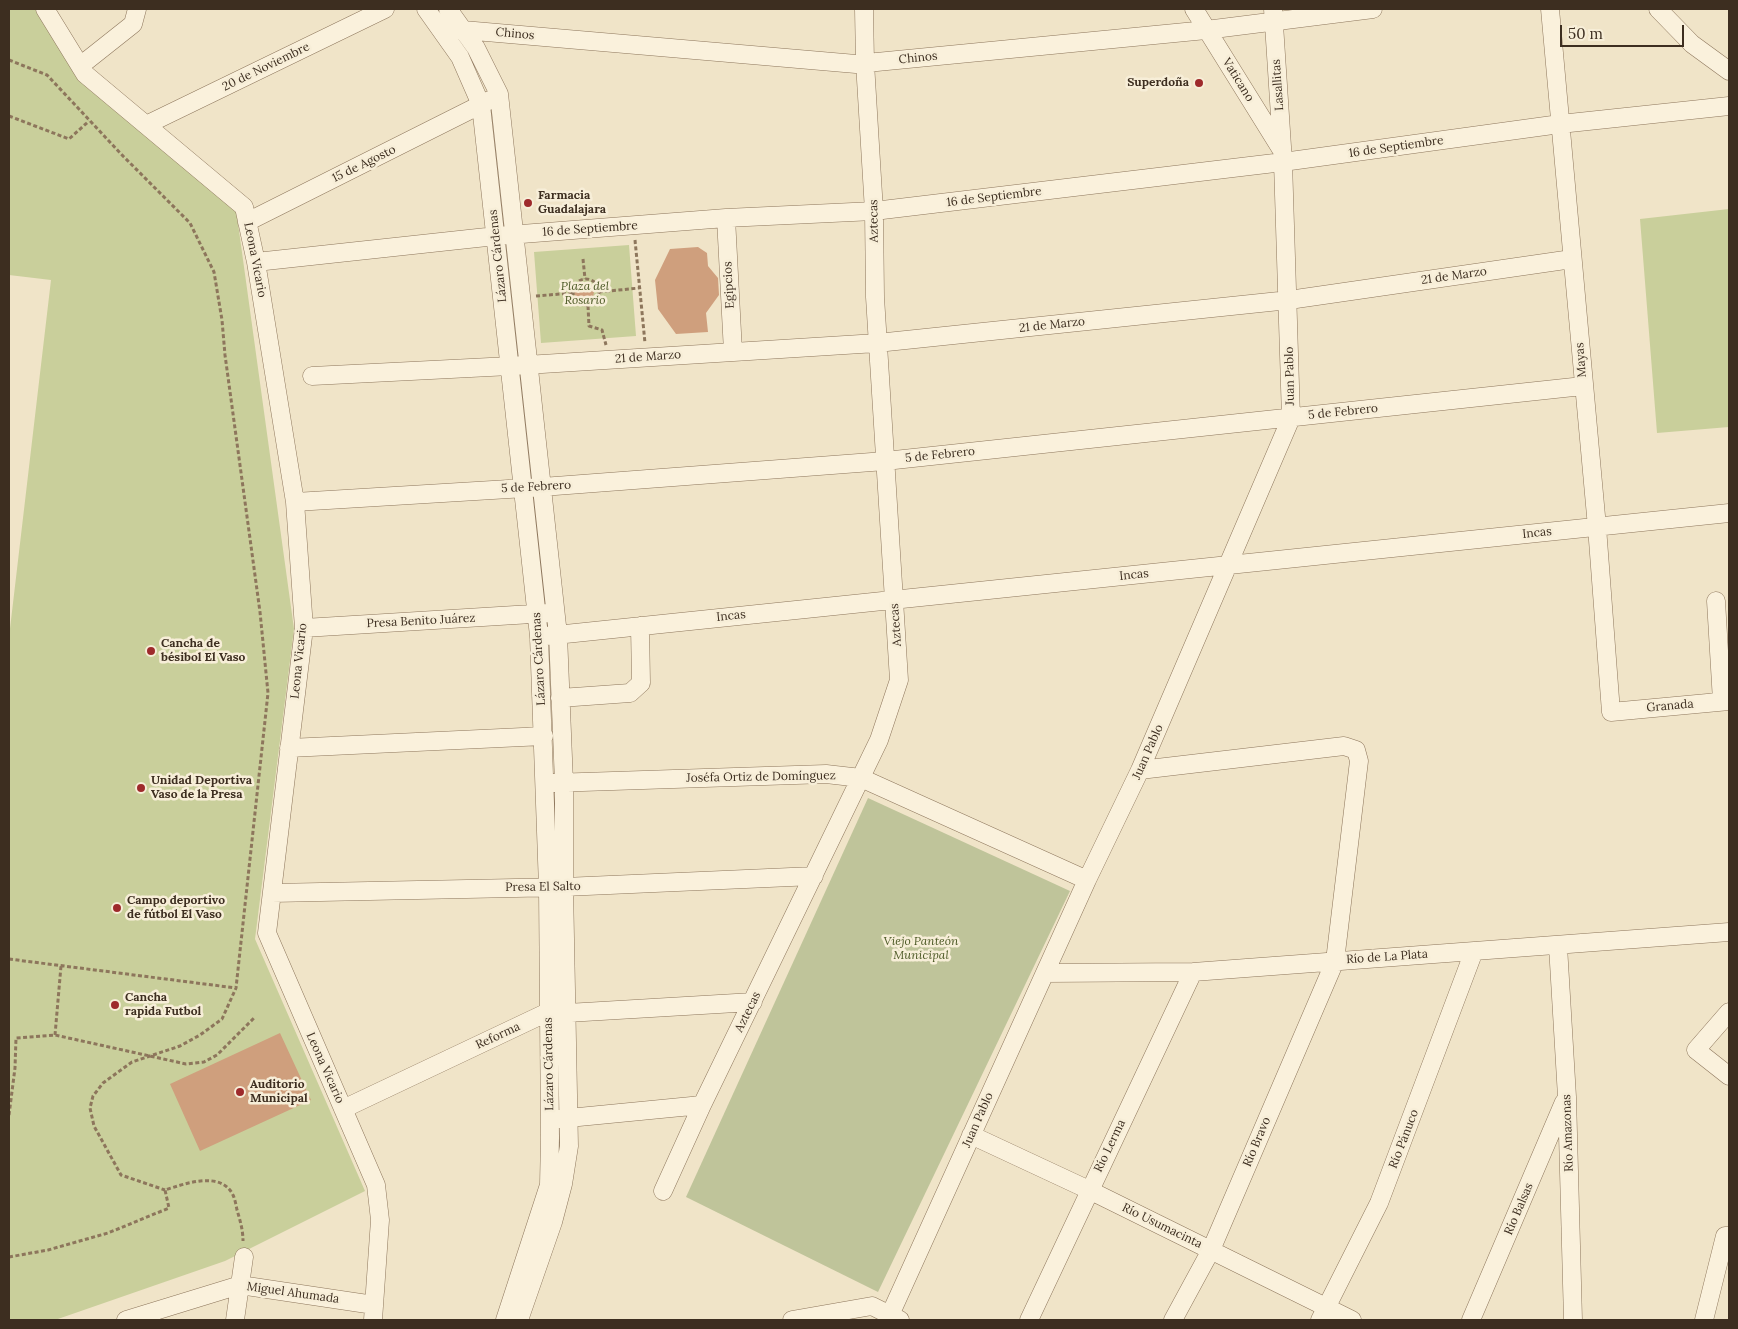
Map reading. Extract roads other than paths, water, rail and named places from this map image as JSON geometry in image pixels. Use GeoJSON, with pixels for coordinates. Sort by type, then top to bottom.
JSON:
{"type":"FeatureCollection","features":[{"type":"Feature","properties":{"kind":"street","name":"Leona Vicario"},"geometry":{"type":"LineString","coordinates":[[45,9],[85,74],[244,207],[256,262],[295,502],[304,628],[267,933],[376,1185],[380,1220],[374,1312]]}},
{"type":"Feature","properties":{"kind":"street"},"geometry":{"type":"LineString","coordinates":[[80,66],[133,24],[138,9]]}},
{"type":"Feature","properties":{"kind":"street","name":"20 de Noviembre"},"geometry":{"type":"LineString","coordinates":[[146,125],[385,9]]}},
{"type":"Feature","properties":{"kind":"street","name":"Lázaro Cárdenas"},"geometry":{"type":"LineString","coordinates":[[426,9],[460,57],[481,105],[537,614],[545,784],[567,1013],[569,1146],[563,1184],[553,1222],[519,1320]]}},
{"type":"Feature","properties":{"kind":"street","name":"Lázaro Cárdenas"},"geometry":{"type":"LineString","coordinates":[[448,9],[476,48],[499,94],[558,635],[564,783],[548,1012],[549,1185],[505,1320]]}},
{"type":"Feature","properties":{"kind":"street","name":"Aztecas"},"geometry":{"type":"LineString","coordinates":[[663,1191],[702,1105],[879,740],[899,680],[874,297],[874,211],[865,63],[864,9]]}},
{"type":"Feature","properties":{"kind":"street","name":"Vaticano"},"geometry":{"type":"LineString","coordinates":[[1194,9],[1283,157]]}},
{"type":"Feature","properties":{"kind":"street","name":"Chinos"},"geometry":{"type":"LineString","coordinates":[[442,32],[463,30],[856,64],[1206,30],[1274,15],[1372,9]]}},
{"type":"Feature","properties":{"kind":"street","name":"Mayas"},"geometry":{"type":"LineString","coordinates":[[1550,9],[1597,527],[1611,712]]}},
{"type":"Feature","properties":{"kind":"street"},"geometry":{"type":"LineString","coordinates":[[1658,9],[1692,44],[1729,71]]}},
{"type":"Feature","properties":{"kind":"street","name":"Lasallitas"},"geometry":{"type":"LineString","coordinates":[[1274,15],[1283,157]]}},
{"type":"Feature","properties":{"kind":"street","name":"15 de Agosto"},"geometry":{"type":"LineString","coordinates":[[247,222],[481,105],[499,94]]}},
{"type":"Feature","properties":{"kind":"street","name":"16 de Septiembre"},"geometry":{"type":"LineString","coordinates":[[256,262],[496,236],[726,218],[874,211],[1283,157],[1729,106]]}},
{"type":"Feature","properties":{"kind":"street","name":"Juan Pablo"},"geometry":{"type":"LineString","coordinates":[[894,1318],[971,1135],[1087,880],[1140,770],[1291,418],[1289,300],[1283,157]]}},
{"type":"Feature","properties":{"kind":"street","name":"Egipcios"},"geometry":{"type":"LineString","coordinates":[[726,218],[732,352]]}},
{"type":"Feature","properties":{"kind":"street","name":"21 de Marzo"},"geometry":{"type":"LineString","coordinates":[[510,366],[877,343],[1289,300],[1572,259]]}},
{"type":"Feature","properties":{"kind":"street"},"geometry":{"type":"LineString","coordinates":[[312,376],[510,366]]}},
{"type":"Feature","properties":{"kind":"street","name":"5 de Febrero"},"geometry":{"type":"LineString","coordinates":[[295,502],[542,487],[885,461],[1583,386]]}},
{"type":"Feature","properties":{"kind":"street","name":"Incas"},"geometry":{"type":"LineString","coordinates":[[539,636],[1729,514]]}},
{"type":"Feature","properties":{"kind":"street"},"geometry":{"type":"LineString","coordinates":[[1716,601],[1726,701]]}},
{"type":"Feature","properties":{"kind":"street","name":"Presa Benito Juárez"},"geometry":{"type":"LineString","coordinates":[[304,628],[555,613]]}},
{"type":"Feature","properties":{"kind":"street"},"geometry":{"type":"LineString","coordinates":[[560,698],[630,693],[641,683],[640,626]]}},
{"type":"Feature","properties":{"kind":"street","name":"Granada"},"geometry":{"type":"LineString","coordinates":[[1611,712],[1726,701]]}},
{"type":"Feature","properties":{"kind":"street"},"geometry":{"type":"LineString","coordinates":[[289,748],[544,736]]}},
{"type":"Feature","properties":{"kind":"street","name":"Río Bravo"},"geometry":{"type":"LineString","coordinates":[[1140,770],[1344,746],[1356,750],[1360,761],[1335,961],[1211,1250],[1173,1320]]}},
{"type":"Feature","properties":{"kind":"street","name":"Joséfa Ortiz de Domínguez"},"geometry":{"type":"LineString","coordinates":[[545,784],[826,774],[860,778],[1087,880]]}},
{"type":"Feature","properties":{"kind":"street","name":"Presa El Salto"},"geometry":{"type":"LineString","coordinates":[[272,893],[556,887],[814,876]]}},
{"type":"Feature","properties":{"kind":"street","name":"Río de La Plata"},"geometry":{"type":"LineString","coordinates":[[1045,973],[1193,972],[1729,932]]}},
{"type":"Feature","properties":{"kind":"street","name":"Río Amazonas"},"geometry":{"type":"LineString","coordinates":[[1558,946],[1567,1097],[1573,1320]]}},
{"type":"Feature","properties":{"kind":"street","name":"Río Pánuco"},"geometry":{"type":"LineString","coordinates":[[1322,1314],[1379,1203],[1474,952]]}},
{"type":"Feature","properties":{"kind":"street","name":"Río Lerma"},"geometry":{"type":"LineString","coordinates":[[1029,1320],[1193,972]]}},
{"type":"Feature","properties":{"kind":"street","name":"Reforma"},"geometry":{"type":"LineString","coordinates":[[343,1109],[548,1012],[567,1013],[753,1002]]}},
{"type":"Feature","properties":{"kind":"street"},"geometry":{"type":"LineString","coordinates":[[1729,1012],[1696,1050],[1729,1076]]}},
{"type":"Feature","properties":{"kind":"street","name":"Río Balsas"},"geometry":{"type":"LineString","coordinates":[[1471,1320],[1567,1097]]}},
{"type":"Feature","properties":{"kind":"street"},"geometry":{"type":"LineString","coordinates":[[550,1119],[702,1105]]}},
{"type":"Feature","properties":{"kind":"street","name":"Río Usumacinta"},"geometry":{"type":"LineString","coordinates":[[971,1135],[1211,1250],[1322,1314],[1352,1320]]}},
{"type":"Feature","properties":{"kind":"street"},"geometry":{"type":"LineString","coordinates":[[1704,1320],[1727,1236]]}},
{"type":"Feature","properties":{"kind":"street"},"geometry":{"type":"LineString","coordinates":[[235,1320],[244,1257]]}},
{"type":"Feature","properties":{"kind":"street","name":"Miguel Ahumada"},"geometry":{"type":"LineString","coordinates":[[126,1320],[240,1285],[374,1312]]}},
{"type":"Feature","properties":{"kind":"street"},"geometry":{"type":"LineString","coordinates":[[797,1320],[872,1306],[894,1318]]}},
{"type":"Feature","properties":{"kind":"place","name":"Superdoña"},"geometry":{"type":"Point","coordinates":[1199,83]}},
{"type":"Feature","properties":{"kind":"place","name":"Farmacia Guadalajara"},"geometry":{"type":"Point","coordinates":[528,203]}},
{"type":"Feature","properties":{"kind":"place","name":"Cancha de bésibol El Vaso"},"geometry":{"type":"Point","coordinates":[151,651]}},
{"type":"Feature","properties":{"kind":"place","name":"Unidad Deportiva Vaso de la Presa"},"geometry":{"type":"Point","coordinates":[141,788]}},
{"type":"Feature","properties":{"kind":"place","name":"Campo deportivo de fútbol El Vaso"},"geometry":{"type":"Point","coordinates":[117,908]}},
{"type":"Feature","properties":{"kind":"place","name":"Cancha rapida Futbol"},"geometry":{"type":"Point","coordinates":[115,1005]}},
{"type":"Feature","properties":{"kind":"place","name":"Auditorio Municipal"},"geometry":{"type":"Point","coordinates":[240,1092]}},
{"type":"Feature","properties":{"kind":"park label","name":"Plaza del Rosario"},"geometry":{"type":"Point","coordinates":[585,294]}},
{"type":"Feature","properties":{"kind":"park label","name":"Viejo Panteón Municipal"},"geometry":{"type":"Point","coordinates":[921,949]}}]}
